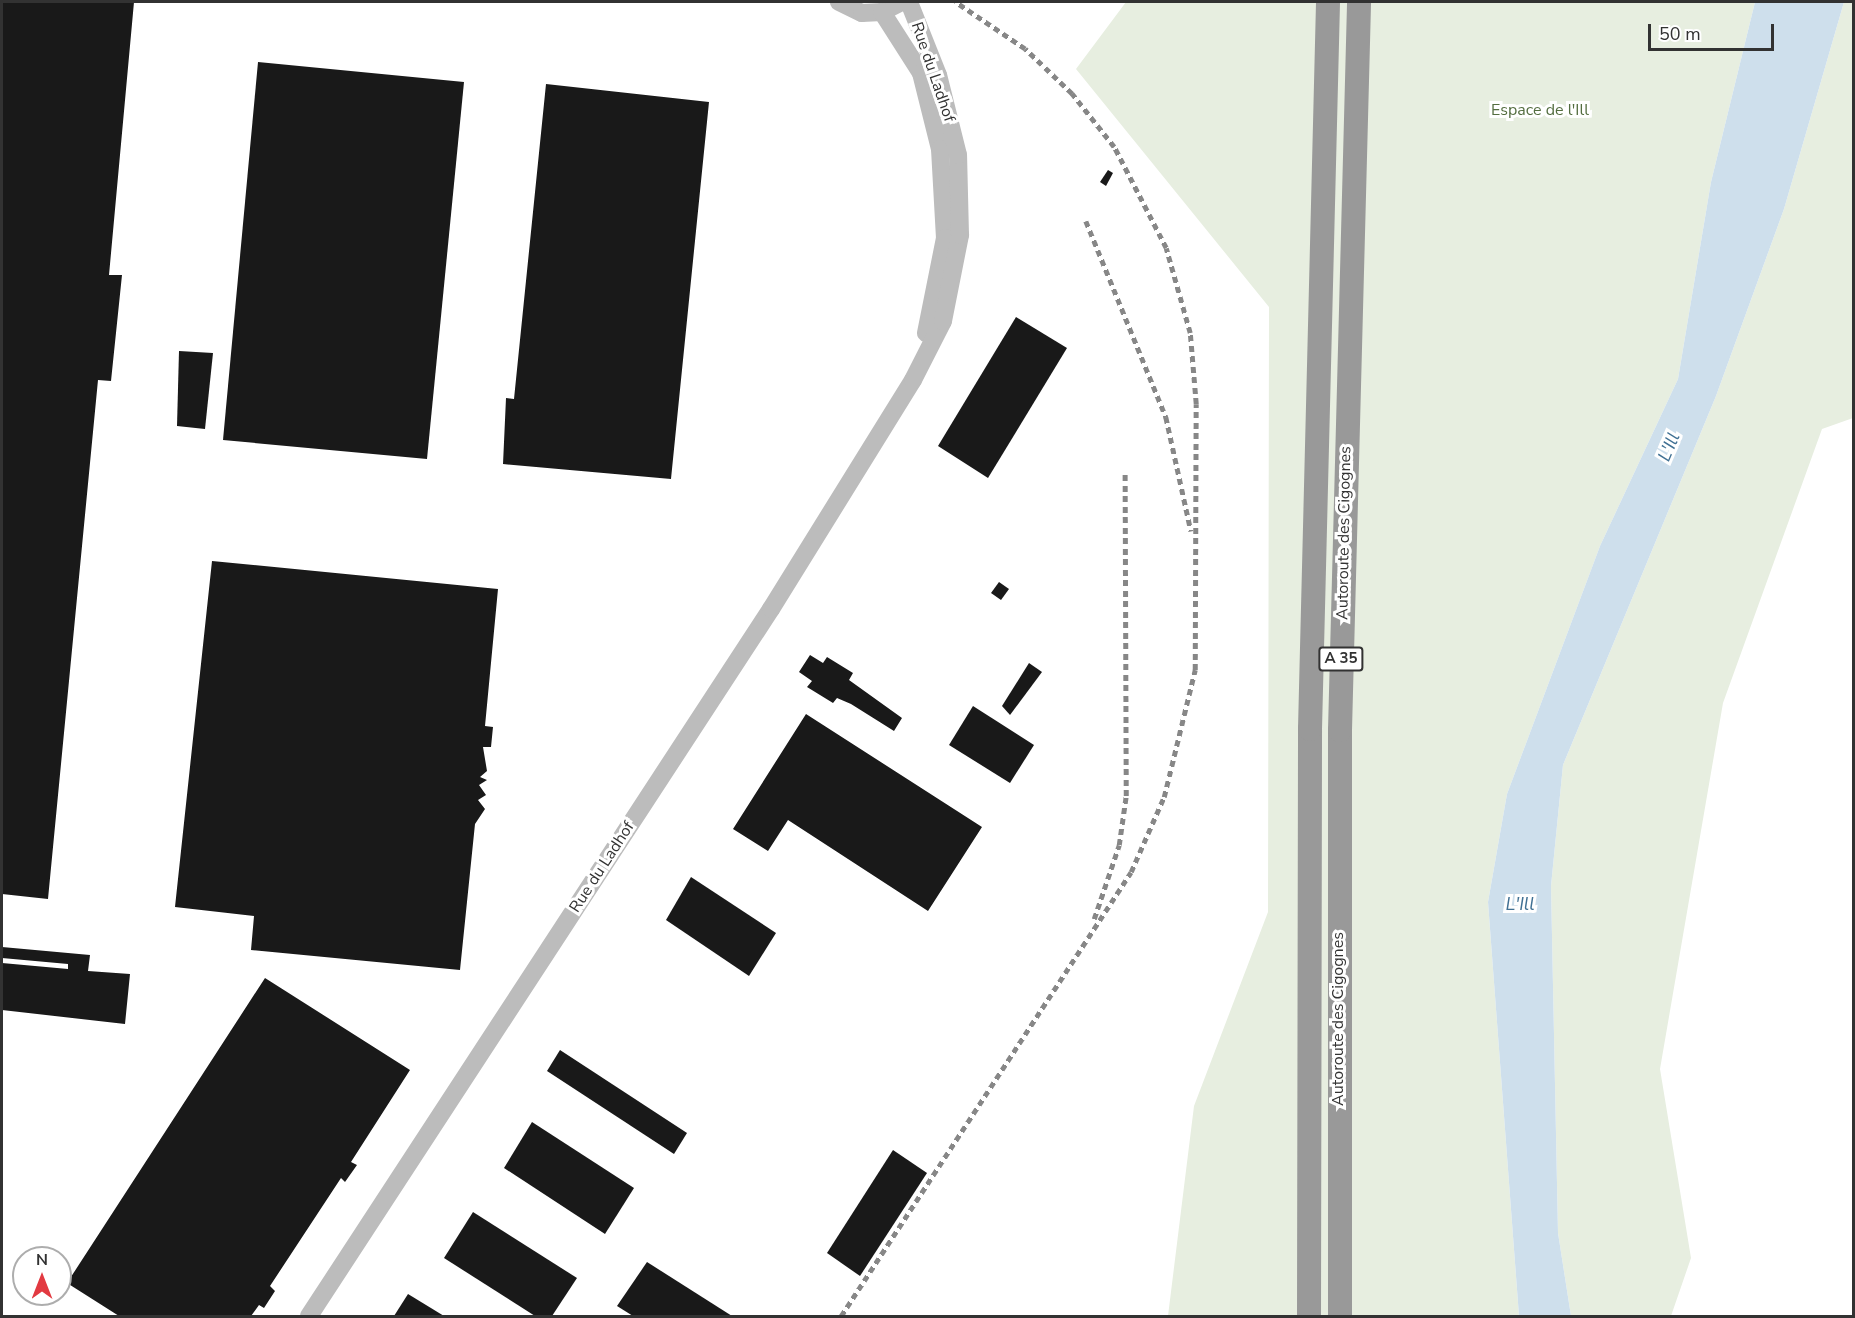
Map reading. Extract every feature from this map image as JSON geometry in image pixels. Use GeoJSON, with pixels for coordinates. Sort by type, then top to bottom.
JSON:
{"type":"FeatureCollection","features":[{"type":"Feature","properties":{"kind":"highway","name":"Autoroute des Cigognes"},"geometry":{"type":"LineString","coordinates":[[1309,1317],[1310,717],[1328,2]]}},
{"type":"Feature","properties":{"kind":"highway","name":"Autoroute des Cigognes"},"geometry":{"type":"LineString","coordinates":[[1340,1317],[1340,718],[1359,2]]}},
{"type":"Feature","properties":{"kind":"main road"},"geometry":{"type":"LineString","coordinates":[[840,2],[862,13],[882,12],[902,2]]}},
{"type":"Feature","properties":{"kind":"main road","name":"Rue du Ladhof"},"geometry":{"type":"LineString","coordinates":[[309,1317],[892,415],[943,321],[956,267],[962,191],[949,113],[909,2]]}},
{"type":"Feature","properties":{"kind":"main road","name":"Rue du Ladhof"},"geometry":{"type":"LineString","coordinates":[[882,12],[921,73],[935,115],[945,182],[945,238],[931,319],[892,415]]}},
{"type":"Feature","properties":{"kind":"green space","name":"Espace de l'Ill"},"geometry":{"type":"Polygon","coordinates":[[[1126,2],[1755,2],[1711,182],[1678,379],[1600,546],[1507,794],[1488,902],[1519,1316],[1168,1316],[1194,1106],[1268,912],[1269,307],[1076,69],[1126,2]]]}},
{"type":"Feature","properties":{"kind":"green space"},"geometry":{"type":"Polygon","coordinates":[[[1844,2],[1853,2],[1853,418],[1822,429],[1723,703],[1660,1069],[1691,1258],[1671,1316],[1571,1316],[1558,1233],[1551,886],[1563,765],[1716,396],[1784,209],[1844,2]]]}},
{"type":"Feature","properties":{"kind":"water","name":"L'Ill"},"geometry":{"type":"Polygon","coordinates":[[[1755,2],[1844,2],[1784,209],[1716,396],[1563,765],[1551,886],[1558,1233],[1571,1316],[1519,1316],[1488,902],[1507,794],[1600,546],[1678,379],[1711,182],[1755,2]]]}},
{"type":"Feature","properties":{"kind":"building"},"geometry":{"type":"Polygon","coordinates":[[[2,2],[134,2],[109,275],[122,275],[111,381],[98,380],[48,899],[2,894],[2,2]]]}},
{"type":"Feature","properties":{"kind":"building"},"geometry":{"type":"Polygon","coordinates":[[[258,62],[464,82],[427,459],[223,440],[258,62]]]}},
{"type":"Feature","properties":{"kind":"building"},"geometry":{"type":"Polygon","coordinates":[[[546,84],[709,102],[671,479],[503,464],[506,398],[514,399],[546,84]]]}},
{"type":"Feature","properties":{"kind":"building"},"geometry":{"type":"Polygon","coordinates":[[[1108,170],[1113,173],[1106,186],[1100,182],[1108,170]]]}},
{"type":"Feature","properties":{"kind":"building"},"geometry":{"type":"Polygon","coordinates":[[[1016,317],[1067,348],[988,478],[938,446],[1016,317]]]}},
{"type":"Feature","properties":{"kind":"building"},"geometry":{"type":"Polygon","coordinates":[[[179,351],[213,353],[205,429],[177,426],[179,351]]]}},
{"type":"Feature","properties":{"kind":"building"},"geometry":{"type":"Polygon","coordinates":[[[212,561],[498,589],[485,726],[493,727],[491,747],[483,747],[487,771],[480,777],[487,780],[479,785],[486,795],[478,800],[485,809],[475,824],[460,970],[251,950],[254,916],[175,907],[212,561]]]}},
{"type":"Feature","properties":{"kind":"building"},"geometry":{"type":"Polygon","coordinates":[[[999,582],[1009,589],[1001,600],[991,593],[999,582]]]}},
{"type":"Feature","properties":{"kind":"building"},"geometry":{"type":"Polygon","coordinates":[[[810,655],[823,663],[827,657],[853,673],[849,680],[902,718],[894,731],[851,704],[837,698],[833,703],[807,687],[812,681],[799,672],[810,655]]]}},
{"type":"Feature","properties":{"kind":"building"},"geometry":{"type":"Polygon","coordinates":[[[1029,663],[1042,672],[1010,715],[1002,706],[1029,663]]]}},
{"type":"Feature","properties":{"kind":"building"},"geometry":{"type":"Polygon","coordinates":[[[973,706],[1034,745],[1010,783],[949,745],[973,706]]]}},
{"type":"Feature","properties":{"kind":"building"},"geometry":{"type":"Polygon","coordinates":[[[806,714],[982,827],[928,911],[788,820],[768,851],[733,829],[806,714]]]}},
{"type":"Feature","properties":{"kind":"building"},"geometry":{"type":"Polygon","coordinates":[[[691,877],[776,933],[749,976],[666,920],[691,877]]]}},
{"type":"Feature","properties":{"kind":"building"},"geometry":{"type":"Polygon","coordinates":[[[2,947],[90,955],[88,971],[130,974],[125,1024],[2,1010],[2,963],[68,969],[68,964],[2,958],[2,947]]]}},
{"type":"Feature","properties":{"kind":"building"},"geometry":{"type":"Polygon","coordinates":[[[265,978],[410,1070],[351,1162],[357,1165],[345,1182],[341,1178],[270,1286],[275,1291],[264,1308],[259,1305],[251,1316],[119,1316],[72,1286],[72,1275],[265,978]]]}},
{"type":"Feature","properties":{"kind":"building"},"geometry":{"type":"Polygon","coordinates":[[[560,1050],[687,1133],[674,1154],[547,1071],[560,1050]]]}},
{"type":"Feature","properties":{"kind":"building"},"geometry":{"type":"Polygon","coordinates":[[[532,1122],[634,1188],[605,1234],[504,1168],[532,1122]]]}},
{"type":"Feature","properties":{"kind":"building"},"geometry":{"type":"Polygon","coordinates":[[[893,1150],[927,1173],[860,1276],[827,1253],[893,1150]]]}},
{"type":"Feature","properties":{"kind":"building"},"geometry":{"type":"Polygon","coordinates":[[[473,1212],[577,1278],[552,1316],[535,1316],[444,1258],[473,1212]]]}},
{"type":"Feature","properties":{"kind":"building"},"geometry":{"type":"Polygon","coordinates":[[[647,1262],[732,1316],[633,1316],[617,1306],[647,1262]]]}},
{"type":"Feature","properties":{"kind":"building"},"geometry":{"type":"Polygon","coordinates":[[[408,1294],[444,1316],[394,1316],[408,1294]]]}},
{"type":"Feature","properties":{"kind":"railway"},"geometry":{"type":"LineString","coordinates":[[841,1316],[1131,872],[1164,797],[1195,670],[1196,404],[1190,333],[1166,248],[1114,147],[1072,94],[1025,49],[955,2]]}},
{"type":"Feature","properties":{"kind":"railway"},"geometry":{"type":"LineString","coordinates":[[1086,221],[1166,417],[1191,531]]}},
{"type":"Feature","properties":{"kind":"railway"},"geometry":{"type":"LineString","coordinates":[[1094,919],[1119,845],[1126,796],[1125,472]]}}]}
